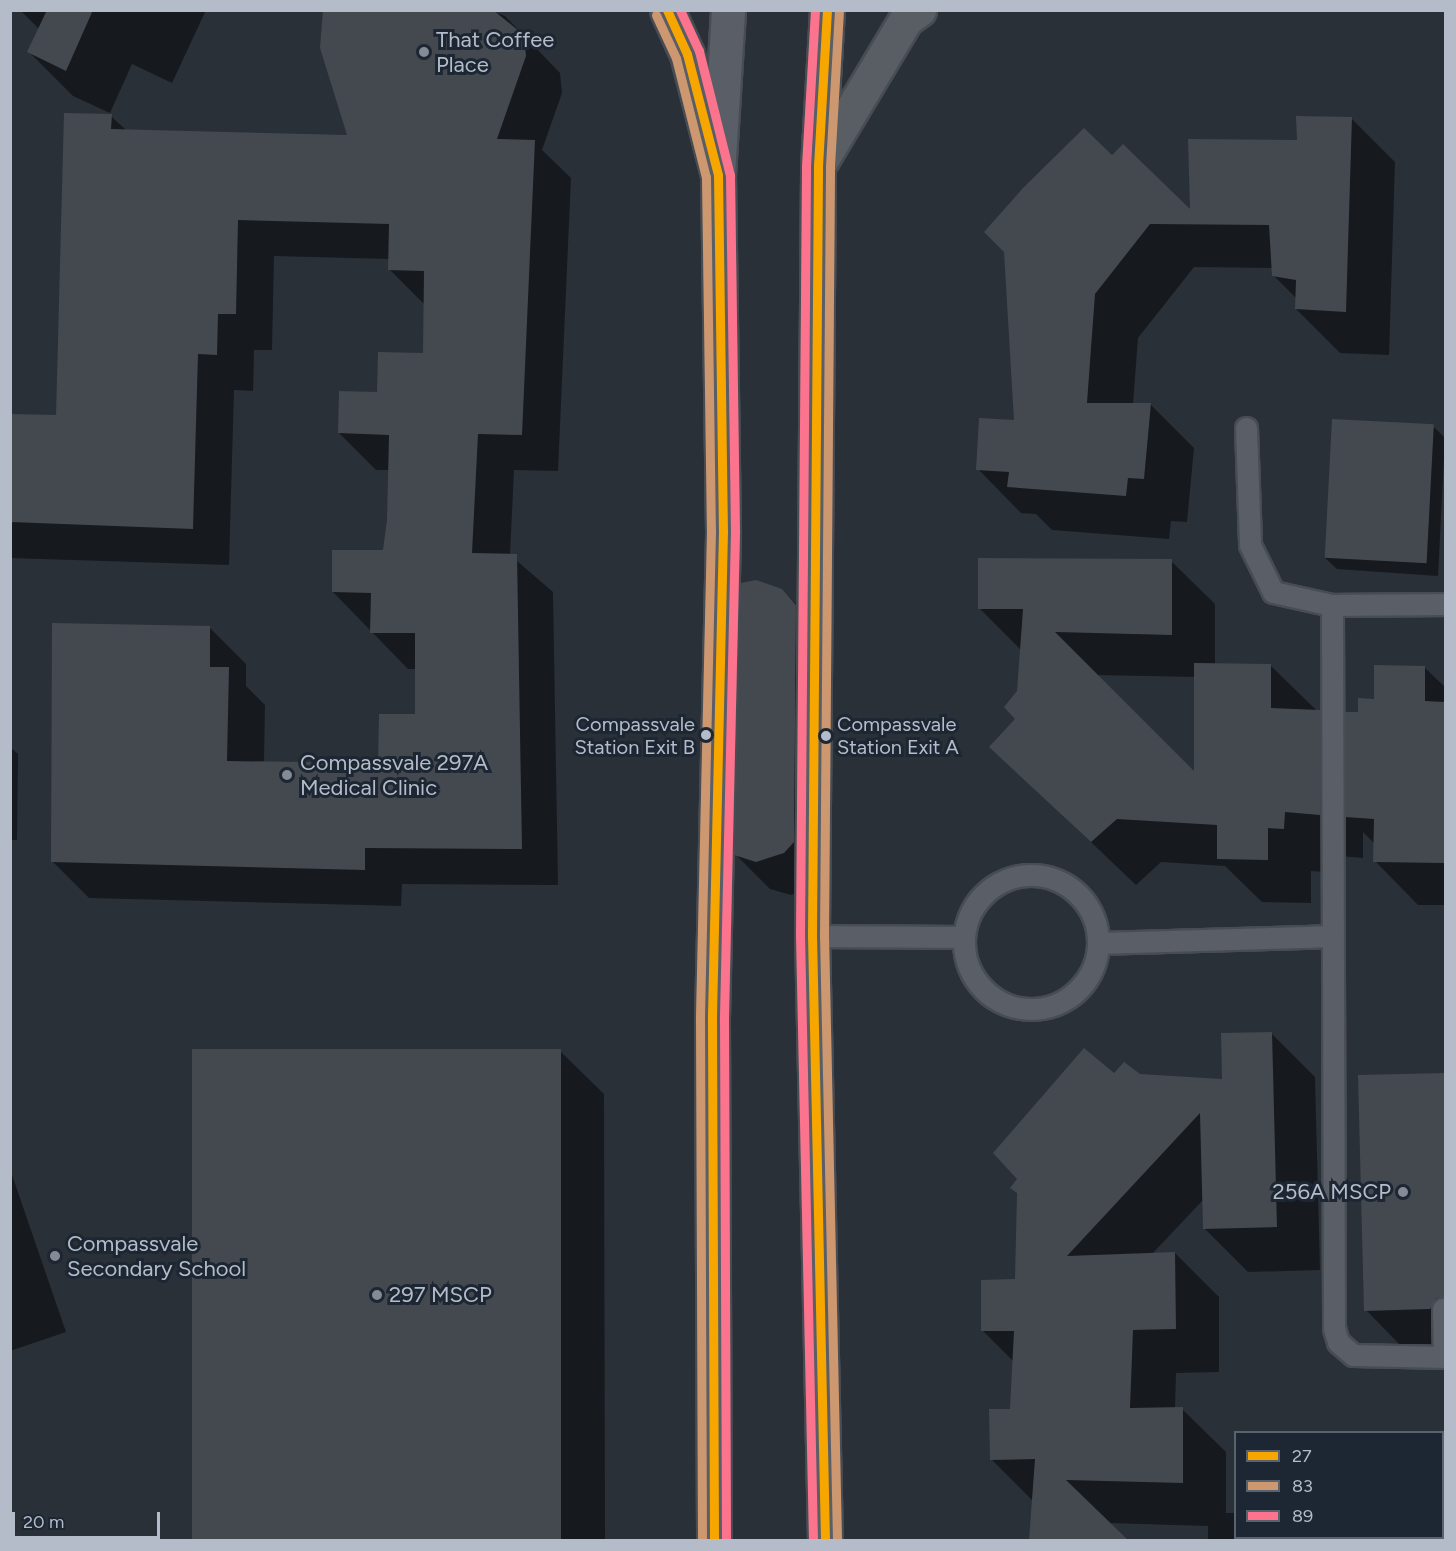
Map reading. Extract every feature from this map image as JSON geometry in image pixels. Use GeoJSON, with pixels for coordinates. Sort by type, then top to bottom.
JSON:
{"type":"FeatureCollection","features":[{"type":"Feature","properties":{"kind":"main road"},"geometry":{"type":"LineString","coordinates":[[667,10],[687,54],[718,175]]}},
{"type":"Feature","properties":{"kind":"main road"},"geometry":{"type":"LineString","coordinates":[[818,166],[906,19],[919,10]]}},
{"type":"Feature","properties":{"kind":"street"},"geometry":{"type":"LineString","coordinates":[[714,1540],[712,1019],[723,397],[718,175],[728,10]]}},
{"type":"Feature","properties":{"kind":"street"},"geometry":{"type":"LineString","coordinates":[[825,1540],[812,936],[818,166],[827,10]]}},
{"type":"Feature","properties":{"kind":"lane"},"geometry":{"type":"LineString","coordinates":[[1246,428],[1250,545],[1263,576],[1273,592],[1332,605],[1446,604]]}},
{"type":"Feature","properties":{"kind":"lane"},"geometry":{"type":"LineString","coordinates":[[1332,605],[1334,1328],[1338,1342],[1353,1355],[1445,1357],[1443,1309]]}},
{"type":"Feature","properties":{"kind":"lane"},"geometry":{"type":"LineString","coordinates":[[1034,874],[1059,880],[1080,896],[1095,917],[1099,943],[1095,966],[1082,987],[1064,1002],[1041,1010],[1017,1009],[983,989],[966,962],[964,937],[971,912],[986,891],[1009,878],[1034,874]]}},
{"type":"Feature","properties":{"kind":"lane"},"geometry":{"type":"LineString","coordinates":[[812,936],[964,937]]}},
{"type":"Feature","properties":{"kind":"lane"},"geometry":{"type":"LineString","coordinates":[[1099,943],[1333,936]]}},
{"type":"Feature","properties":{"kind":"building"},"geometry":{"type":"Polygon","coordinates":[[[47,10],[93,10],[66,71],[27,52],[47,10]]]}},
{"type":"Feature","properties":{"kind":"building"},"geometry":{"type":"Polygon","coordinates":[[[323,10],[493,10],[524,35],[526,56],[497,139],[535,140],[522,435],[478,434],[472,553],[517,554],[522,849],[365,848],[365,870],[51,862],[52,623],[210,626],[210,667],[229,667],[227,761],[378,763],[379,714],[415,714],[415,633],[370,633],[371,593],[332,592],[332,550],[383,550],[387,520],[389,435],[338,433],[339,391],[377,392],[378,352],[423,353],[424,271],[388,270],[389,224],[238,220],[236,314],[218,314],[217,355],[198,354],[193,529],[10,522],[10,414],[56,415],[64,113],[112,114],[111,129],[347,135],[320,48],[323,10]]]}},
{"type":"Feature","properties":{"kind":"building"},"geometry":{"type":"Polygon","coordinates":[[[1296,116],[1352,117],[1346,312],[1295,309],[1296,280],[1272,276],[1269,225],[1150,224],[1095,294],[1087,403],[1151,403],[1144,479],[1128,478],[1126,496],[1007,487],[1009,472],[976,470],[979,418],[1014,420],[1004,252],[984,232],[1023,188],[1084,128],[1112,155],[1123,144],[1190,209],[1188,139],[1297,140],[1296,116]]]}},
{"type":"Feature","properties":{"kind":"building"},"geometry":{"type":"Polygon","coordinates":[[[1332,419],[1434,424],[1427,563],[1325,558],[1332,419]]]}},
{"type":"Feature","properties":{"kind":"building"},"geometry":{"type":"Polygon","coordinates":[[[978,558],[1172,559],[1172,635],[1055,632],[1194,771],[1194,663],[1271,664],[1271,708],[1320,710],[1320,815],[1285,812],[1284,829],[1268,828],[1268,860],[1217,859],[1217,825],[1117,819],[1091,842],[989,747],[1015,719],[1004,707],[1017,691],[1023,609],[978,609],[978,558]]]}},
{"type":"Feature","properties":{"kind":"building"},"geometry":{"type":"Polygon","coordinates":[[[756,580],[782,589],[796,605],[794,842],[784,853],[756,862],[734,855],[741,583],[756,580]]]}},
{"type":"Feature","properties":{"kind":"building"},"geometry":{"type":"Polygon","coordinates":[[[1374,665],[1425,666],[1425,701],[1445,702],[1445,863],[1373,862],[1374,819],[1345,817],[1345,712],[1358,712],[1358,698],[1374,699],[1374,665]]]}},
{"type":"Feature","properties":{"kind":"building"},"geometry":{"type":"Polygon","coordinates":[[[1272,1032],[1277,1227],[1203,1229],[1200,1113],[1067,1256],[1175,1252],[1176,1329],[1133,1330],[1130,1408],[1183,1407],[1183,1483],[1066,1480],[1128,1540],[1029,1540],[1035,1459],[990,1460],[989,1409],[1010,1409],[1014,1331],[981,1331],[981,1280],[1015,1279],[1017,1193],[1010,1188],[1017,1179],[993,1153],[1084,1048],[1114,1073],[1124,1062],[1140,1074],[1222,1079],[1221,1033],[1272,1032]]]}},
{"type":"Feature","properties":{"kind":"building","name":"297 MSCP"},"geometry":{"type":"Polygon","coordinates":[[[192,1049],[561,1049],[561,1540],[192,1540],[192,1049]]]}},
{"type":"Feature","properties":{"kind":"building","name":"256A MSCP"},"geometry":{"type":"Polygon","coordinates":[[[1446,1073],[1446,1297],[1436,1298],[1430,1309],[1364,1311],[1358,1075],[1446,1073]]]}},
{"type":"Feature","properties":{"kind":"transit line","name":"27"},"geometry":{"type":"LineString","coordinates":[[667,10],[687,54],[718,175],[723,531],[712,1019],[714,1540]]}},
{"type":"Feature","properties":{"kind":"transit line","name":"89"},"geometry":{"type":"LineString","coordinates":[[680,10],[699,51],[730,175],[735,531],[724,1019],[726,1540]]}},
{"type":"Feature","properties":{"kind":"transit line","name":"89"},"geometry":{"type":"LineString","coordinates":[[813,1540],[800,936],[806,166],[815,10]]}},
{"type":"Feature","properties":{"kind":"transit line","name":"27"},"geometry":{"type":"LineString","coordinates":[[825,1540],[812,936],[818,166],[827,10]]}},
{"type":"Feature","properties":{"kind":"transit line","name":"83"},"geometry":{"type":"LineString","coordinates":[[837,1540],[824,936],[830,166],[839,11]]}},
{"type":"Feature","properties":{"kind":"transit line","name":"83"},"geometry":{"type":"LineString","coordinates":[[656,15],[676,58],[706,177],[711,531],[700,1019],[702,1540]]}},
{"type":"Feature","properties":{"kind":"place","name":"That Coffee Place"},"geometry":{"type":"Point","coordinates":[424,52]}},
{"type":"Feature","properties":{"kind":"place","name":"Compassvale Station Exit B"},"geometry":{"type":"Point","coordinates":[706,735]}},
{"type":"Feature","properties":{"kind":"place","name":"Compassvale Station Exit A"},"geometry":{"type":"Point","coordinates":[826,736]}},
{"type":"Feature","properties":{"kind":"place","name":"Compassvale 297A Medical Clinic"},"geometry":{"type":"Point","coordinates":[287,775]}},
{"type":"Feature","properties":{"kind":"place","name":"256A MSCP"},"geometry":{"type":"Point","coordinates":[1403,1192]}},
{"type":"Feature","properties":{"kind":"place","name":"Compassvale Secondary School"},"geometry":{"type":"Point","coordinates":[55,1256]}},
{"type":"Feature","properties":{"kind":"place","name":"297 MSCP"},"geometry":{"type":"Point","coordinates":[377,1295]}}]}
